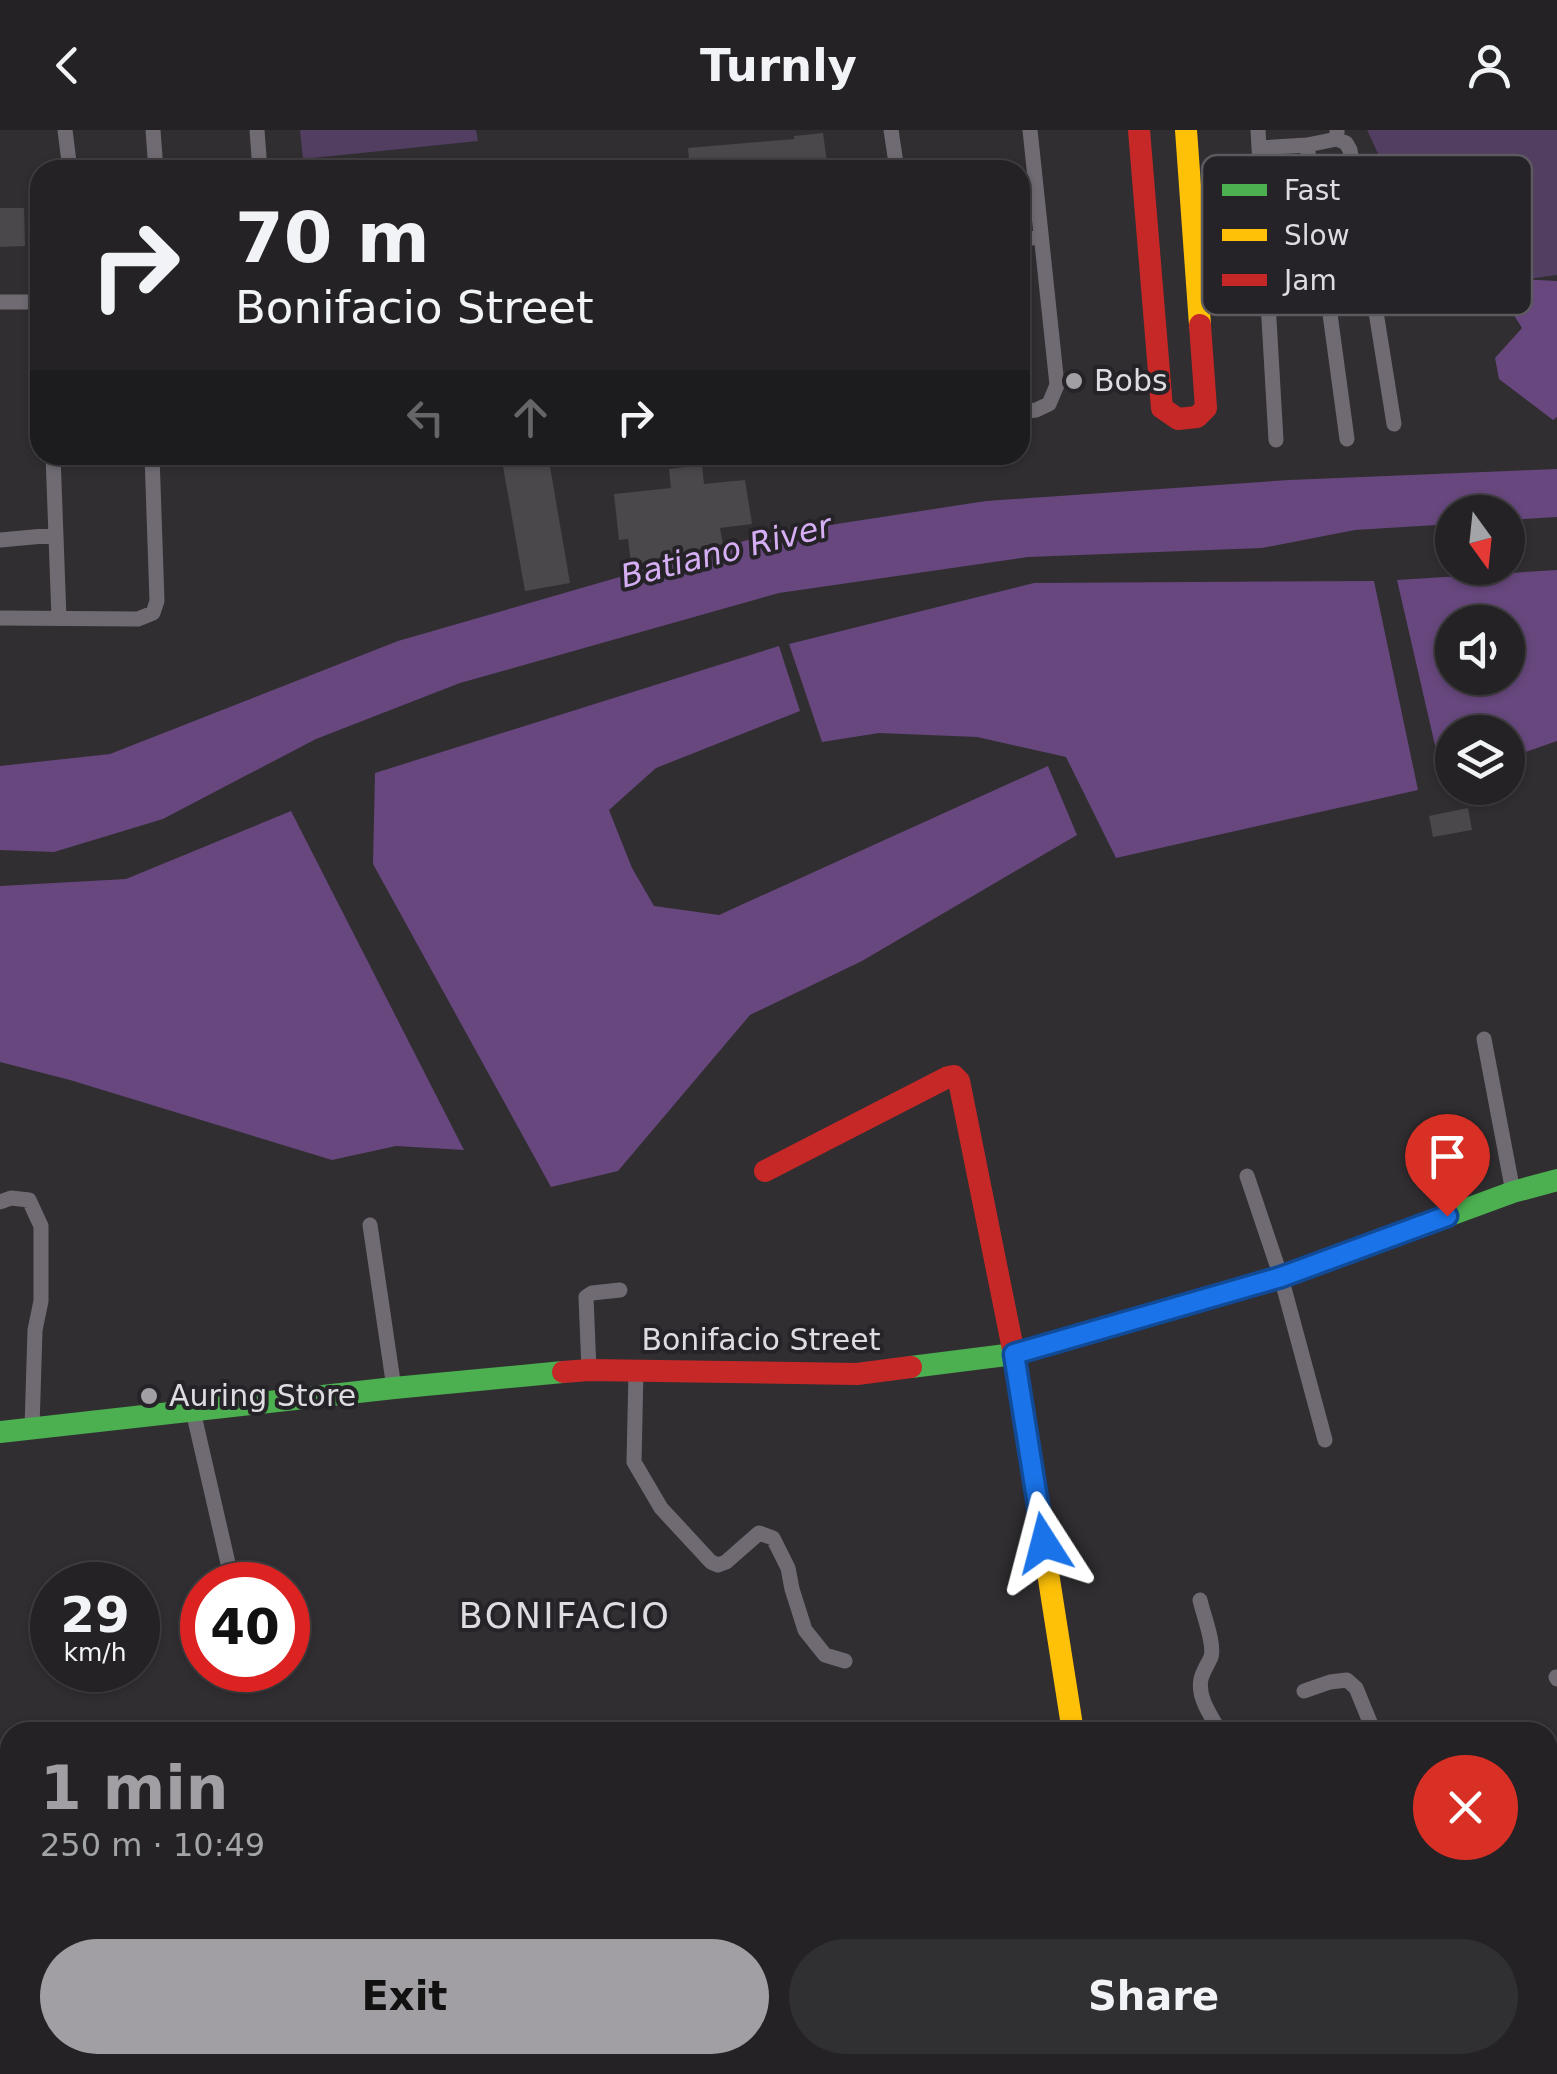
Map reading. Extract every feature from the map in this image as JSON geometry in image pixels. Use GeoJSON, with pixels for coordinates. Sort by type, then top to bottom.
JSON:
{"type":"FeatureCollection","features":[{"type":"Feature","properties":{"kind":"street"},"geometry":{"type":"LineString","coordinates":[[65,130],[69,160]]}},
{"type":"Feature","properties":{"kind":"street"},"geometry":{"type":"LineString","coordinates":[[153,130],[155,160]]}},
{"type":"Feature","properties":{"kind":"street"},"geometry":{"type":"LineString","coordinates":[[257,130],[259,160]]}},
{"type":"Feature","properties":{"kind":"street"},"geometry":{"type":"LineString","coordinates":[[891,130],[896,160]]}},
{"type":"Feature","properties":{"kind":"street"},"geometry":{"type":"LineString","coordinates":[[1030,130],[1057,385],[1049,404],[1030,411]]}},
{"type":"Feature","properties":{"kind":"street"},"geometry":{"type":"LineString","coordinates":[[1140,130],[1162,408],[1174,420],[1203,415],[1206,408],[1186,130]]}},
{"type":"Feature","properties":{"kind":"street"},"geometry":{"type":"LineString","coordinates":[[1258,130],[1259,155]]}},
{"type":"Feature","properties":{"kind":"street"},"geometry":{"type":"LineString","coordinates":[[1259,148],[1308,145],[1337,135],[1351,155]]}},
{"type":"Feature","properties":{"kind":"street"},"geometry":{"type":"LineString","coordinates":[[1308,145],[1309,155]]}},
{"type":"Feature","properties":{"kind":"street"},"geometry":{"type":"LineString","coordinates":[[1030,239],[1041,237]]}},
{"type":"Feature","properties":{"kind":"street"},"geometry":{"type":"LineString","coordinates":[[0,302],[30,302]]}},
{"type":"Feature","properties":{"kind":"street"},"geometry":{"type":"LineString","coordinates":[[1269,315],[1276,440]]}},
{"type":"Feature","properties":{"kind":"street"},"geometry":{"type":"LineString","coordinates":[[1331,315],[1347,439]]}},
{"type":"Feature","properties":{"kind":"street"},"geometry":{"type":"LineString","coordinates":[[1376,315],[1394,424]]}},
{"type":"Feature","properties":{"kind":"street"},"geometry":{"type":"LineString","coordinates":[[53,465],[59,618]]}},
{"type":"Feature","properties":{"kind":"street"},"geometry":{"type":"LineString","coordinates":[[0,618],[138,619],[152,613],[158,601],[152,465]]}},
{"type":"Feature","properties":{"kind":"street"},"geometry":{"type":"LineString","coordinates":[[0,540],[55,536]]}},
{"type":"Feature","properties":{"kind":"street"},"geometry":{"type":"LineString","coordinates":[[1484,1039],[1513,1192]]}},
{"type":"Feature","properties":{"kind":"street"},"geometry":{"type":"LineString","coordinates":[[766,1171],[948,1076],[959,1081],[1014,1354],[1072,1722]]}},
{"type":"Feature","properties":{"kind":"street"},"geometry":{"type":"LineString","coordinates":[[1248,1176],[1281,1277],[1325,1440]]}},
{"type":"Feature","properties":{"kind":"street","name":"Bonifacio Street"},"geometry":{"type":"LineString","coordinates":[[0,1432],[588,1370],[857,1374],[1014,1354],[1281,1277],[1513,1192],[1557,1180]]}},
{"type":"Feature","properties":{"kind":"street"},"geometry":{"type":"LineString","coordinates":[[0,1202],[11,1198],[28,1200],[41,1226],[41,1301],[35,1330],[32,1428]]}},
{"type":"Feature","properties":{"kind":"street"},"geometry":{"type":"LineString","coordinates":[[370,1224],[394,1388]]}},
{"type":"Feature","properties":{"kind":"street"},"geometry":{"type":"LineString","coordinates":[[588,1370],[586,1298],[592,1293],[620,1290]]}},
{"type":"Feature","properties":{"kind":"street"},"geometry":{"type":"LineString","coordinates":[[636,1371],[634,1462],[662,1508],[718,1565],[759,1533],[773,1538],[788,1568],[804,1630],[825,1654],[845,1661]]}},
{"type":"Feature","properties":{"kind":"street"},"geometry":{"type":"LineString","coordinates":[[193,1411],[228,1562]]}},
{"type":"Feature","properties":{"kind":"street"},"geometry":{"type":"LineString","coordinates":[[1200,1600],[1211,1656],[1199,1683],[1201,1696],[1215,1722]]}},
{"type":"Feature","properties":{"kind":"street"},"geometry":{"type":"LineString","coordinates":[[1304,1691],[1346,1680],[1356,1688],[1370,1722]]}},
{"type":"Feature","properties":{"kind":"shaded area"},"geometry":{"type":"Polygon","coordinates":[[[300,130],[476,130],[478,141],[303,159],[300,130]]]}},
{"type":"Feature","properties":{"kind":"shaded area"},"geometry":{"type":"Polygon","coordinates":[[[1367,130],[1557,130],[1557,275],[1532,278],[1532,155],[1379,155],[1367,130]]]}},
{"type":"Feature","properties":{"kind":"water"},"geometry":{"type":"Polygon","coordinates":[[[1532,280],[1557,281],[1557,417],[1553,420],[1499,379],[1495,358],[1522,328],[1514,315],[1532,315],[1532,280]]]}},
{"type":"Feature","properties":{"kind":"water","name":"Batiano River"},"geometry":{"type":"Polygon","coordinates":[[[1557,469],[1557,517],[1525,519],[1525,495],[1435,495],[1435,525],[1355,530],[1262,548],[1028,557],[779,593],[460,683],[316,739],[163,819],[54,852],[0,850],[0,766],[110,754],[398,641],[765,535],[986,501],[1289,480],[1557,469]]]}},
{"type":"Feature","properties":{"kind":"water"},"geometry":{"type":"Polygon","coordinates":[[[1557,570],[1557,741],[1525,752],[1525,715],[1435,715],[1435,745],[1397,580],[1435,578],[1435,585],[1525,585],[1525,572],[1557,570]]]}},
{"type":"Feature","properties":{"kind":"water"},"geometry":{"type":"Polygon","coordinates":[[[1374,581],[1418,790],[1116,858],[1066,757],[977,737],[879,733],[822,742],[789,644],[1034,583],[1374,581]]]}},
{"type":"Feature","properties":{"kind":"water"},"geometry":{"type":"Polygon","coordinates":[[[779,646],[800,711],[656,768],[609,810],[632,868],[654,906],[719,915],[1048,766],[1077,835],[862,961],[750,1015],[618,1171],[551,1187],[373,864],[375,773],[779,646]]]}},
{"type":"Feature","properties":{"kind":"water"},"geometry":{"type":"Polygon","coordinates":[[[291,811],[464,1150],[396,1146],[332,1160],[0,1062],[0,886],[126,879],[291,811]]]}},
{"type":"Feature","properties":{"kind":"building"},"geometry":{"type":"Polygon","coordinates":[[[823,133],[827,160],[689,160],[688,148],[823,133]]]}},
{"type":"Feature","properties":{"kind":"building"},"geometry":{"type":"Polygon","coordinates":[[[0,208],[24,208],[25,246],[0,247],[0,208]]]}},
{"type":"Feature","properties":{"kind":"building"},"geometry":{"type":"Polygon","coordinates":[[[503,465],[550,465],[570,583],[525,591],[503,465]]]}},
{"type":"Feature","properties":{"kind":"building"},"geometry":{"type":"Polygon","coordinates":[[[702,465],[704,484],[745,480],[752,524],[720,528],[723,544],[632,570],[628,539],[619,540],[614,494],[671,488],[669,469],[702,465]]]}},
{"type":"Feature","properties":{"kind":"building"},"geometry":{"type":"Polygon","coordinates":[[[1468,808],[1472,830],[1433,837],[1429,816],[1468,808]]]}},
{"type":"Feature","properties":{"kind":"traffic: fast"},"geometry":{"type":"LineString","coordinates":[[911,1367],[1014,1354],[1281,1277],[1513,1192],[1557,1180]]}},
{"type":"Feature","properties":{"kind":"traffic: fast"},"geometry":{"type":"LineString","coordinates":[[0,1432],[563,1372]]}},
{"type":"Feature","properties":{"kind":"traffic: slow"},"geometry":{"type":"LineString","coordinates":[[1186,130],[1200,325]]}},
{"type":"Feature","properties":{"kind":"traffic: slow"},"geometry":{"type":"LineString","coordinates":[[1024,1420],[1071,1722]]}},
{"type":"Feature","properties":{"kind":"traffic: jam"},"geometry":{"type":"LineString","coordinates":[[1139,130],[1162,408],[1178,419],[1197,417],[1206,408],[1200,325]]}},
{"type":"Feature","properties":{"kind":"traffic: jam"},"geometry":{"type":"LineString","coordinates":[[765,1171],[954,1076],[959,1081],[1024,1420]]}},
{"type":"Feature","properties":{"kind":"traffic: jam"},"geometry":{"type":"LineString","coordinates":[[563,1372],[857,1374],[911,1367]]}},
{"type":"Feature","properties":{"kind":"place","name":"Bobs"},"geometry":{"type":"Point","coordinates":[1074,381]}},
{"type":"Feature","properties":{"kind":"place","name":"Auring Store"},"geometry":{"type":"Point","coordinates":[149,1396]}},
{"type":"Feature","properties":{"kind":"district","name":"BONIFACIO"},"geometry":{"type":"Point","coordinates":[565,1616]}},
{"type":"Feature","properties":{"kind":"route"},"geometry":{"type":"LineString","coordinates":[[1044,1543],[1014,1354],[1281,1277],[1447,1216]]}}]}
